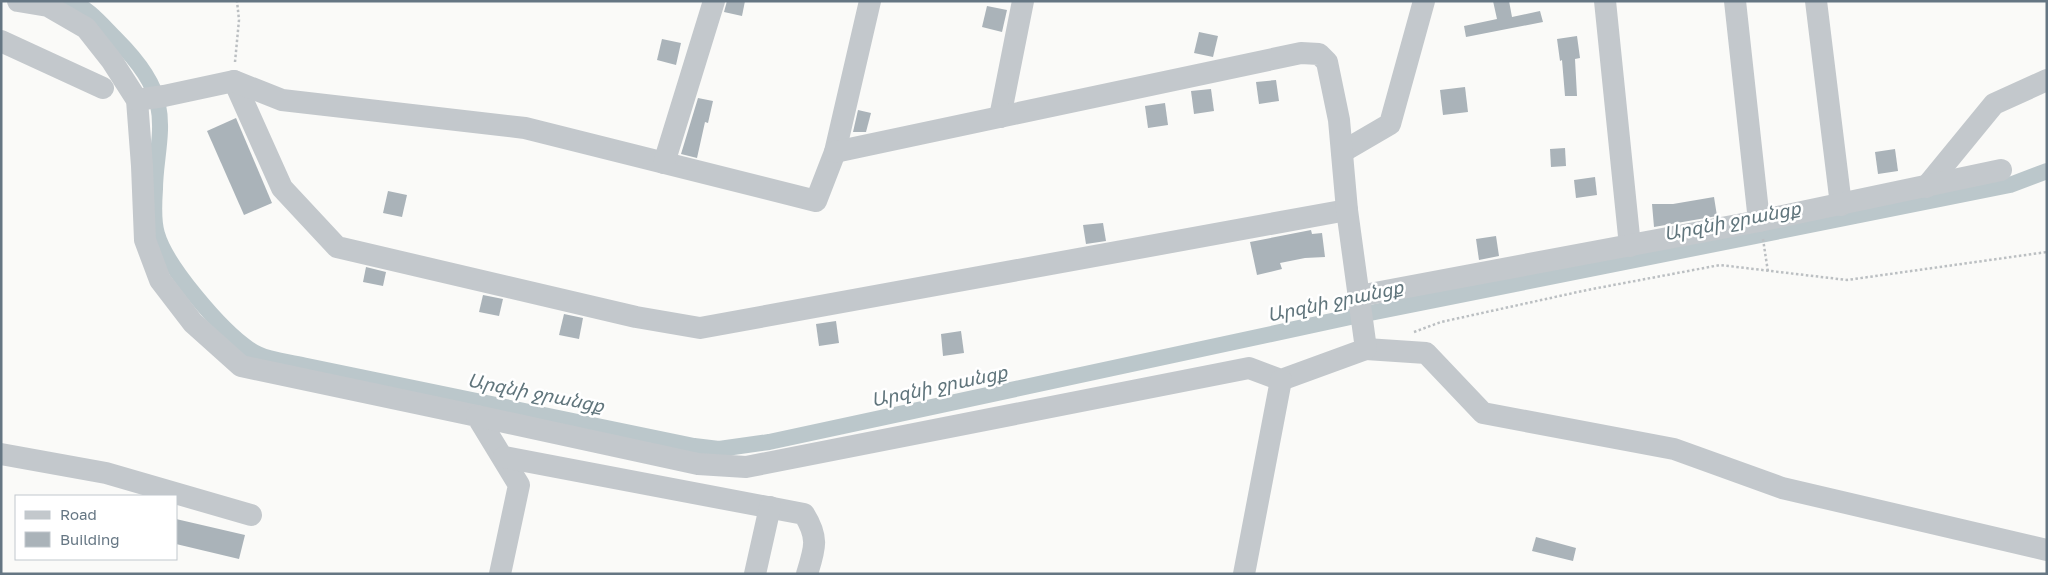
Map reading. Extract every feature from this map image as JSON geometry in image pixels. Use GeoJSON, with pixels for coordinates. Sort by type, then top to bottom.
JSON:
{"type":"FeatureCollection","features":[{"type":"Feature","properties":{"kind":"street"},"geometry":{"type":"LineString","coordinates":[[18,1],[48,6],[86,28],[112,61],[137,100],[145,240],[160,280],[193,323],[241,366],[698,464],[746,467],[1249,368],[1281,380],[1366,349],[1426,353],[1483,413],[1674,449],[1782,488],[2047,550]]}},
{"type":"Feature","properties":{"kind":"street"},"geometry":{"type":"LineString","coordinates":[[664,163],[714,1]]}},
{"type":"Feature","properties":{"kind":"street"},"geometry":{"type":"LineString","coordinates":[[137,100],[234,81],[282,100],[525,128],[816,201],[835,152],[870,1]]}},
{"type":"Feature","properties":{"kind":"street"},"geometry":{"type":"LineString","coordinates":[[1000,117],[1023,1]]}},
{"type":"Feature","properties":{"kind":"street"},"geometry":{"type":"LineString","coordinates":[[1342,152],[1390,124],[1424,1]]}},
{"type":"Feature","properties":{"kind":"street"},"geometry":{"type":"LineString","coordinates":[[1605,1],[1630,246]]}},
{"type":"Feature","properties":{"kind":"street"},"geometry":{"type":"LineString","coordinates":[[1735,1],[1759,221]]}},
{"type":"Feature","properties":{"kind":"street"},"geometry":{"type":"LineString","coordinates":[[1816,1],[1841,205]]}},
{"type":"Feature","properties":{"kind":"street"},"geometry":{"type":"LineString","coordinates":[[1,41],[103,88]]}},
{"type":"Feature","properties":{"kind":"street"},"geometry":{"type":"LineString","coordinates":[[835,152],[1301,53],[1319,54],[1327,62],[1339,120],[1347,210],[1366,349]]}},
{"type":"Feature","properties":{"kind":"street"},"geometry":{"type":"LineString","coordinates":[[1926,187],[1994,104],[2047,80]]}},
{"type":"Feature","properties":{"kind":"street"},"geometry":{"type":"LineString","coordinates":[[234,81],[282,188],[337,247],[636,317],[700,328],[1347,210]]}},
{"type":"Feature","properties":{"kind":"street"},"geometry":{"type":"LineString","coordinates":[[1361,310],[1630,246],[1841,205],[2001,170]]}},
{"type":"Feature","properties":{"kind":"street"},"geometry":{"type":"LineString","coordinates":[[1244,574],[1281,380]]}},
{"type":"Feature","properties":{"kind":"street"},"geometry":{"type":"LineString","coordinates":[[477,416],[504,457],[519,485],[500,574]]}},
{"type":"Feature","properties":{"kind":"street"},"geometry":{"type":"LineString","coordinates":[[1,454],[106,473],[251,515]]}},
{"type":"Feature","properties":{"kind":"street"},"geometry":{"type":"LineString","coordinates":[[504,457],[804,514],[814,530],[813,554],[806,574]]}},
{"type":"Feature","properties":{"kind":"street"},"geometry":{"type":"LineString","coordinates":[[755,574],[770,507]]}},
{"type":"Feature","properties":{"kind":"path"},"geometry":{"type":"LineString","coordinates":[[234,81],[239,20],[237,1]]}},
{"type":"Feature","properties":{"kind":"path"},"geometry":{"type":"LineString","coordinates":[[1765,245],[1768,272]]}},
{"type":"Feature","properties":{"kind":"path"},"geometry":{"type":"LineString","coordinates":[[1413,332],[1441,322],[1577,292],[1720,265],[1847,280],[2047,252]]}},
{"type":"Feature","properties":{"kind":"building"},"geometry":{"type":"Polygon","coordinates":[[[727,1],[745,1],[742,16],[724,12],[727,1]]]}},
{"type":"Feature","properties":{"kind":"building"},"geometry":{"type":"Polygon","coordinates":[[[1493,1],[1509,1],[1512,17],[1540,11],[1543,22],[1466,37],[1464,26],[1497,19],[1493,1]]]}},
{"type":"Feature","properties":{"kind":"building"},"geometry":{"type":"Polygon","coordinates":[[[987,6],[1007,10],[1002,32],[982,27],[987,6]]]}},
{"type":"Feature","properties":{"kind":"building"},"geometry":{"type":"Polygon","coordinates":[[[1199,32],[1218,36],[1213,57],[1194,53],[1199,32]]]}},
{"type":"Feature","properties":{"kind":"building"},"geometry":{"type":"Polygon","coordinates":[[[1577,36],[1580,58],[1575,59],[1577,96],[1565,96],[1562,60],[1560,61],[1557,39],[1577,36]]]}},
{"type":"Feature","properties":{"kind":"building"},"geometry":{"type":"Polygon","coordinates":[[[662,39],[681,43],[676,65],[657,60],[662,39]]]}},
{"type":"Feature","properties":{"kind":"building"},"geometry":{"type":"Polygon","coordinates":[[[1276,80],[1279,101],[1259,104],[1256,82],[1276,80]]]}},
{"type":"Feature","properties":{"kind":"building"},"geometry":{"type":"Polygon","coordinates":[[[1465,87],[1468,112],[1443,115],[1440,90],[1465,87]]]}},
{"type":"Feature","properties":{"kind":"building"},"geometry":{"type":"Polygon","coordinates":[[[1211,89],[1214,111],[1194,114],[1191,91],[1211,89]]]}},
{"type":"Feature","properties":{"kind":"building"},"geometry":{"type":"Polygon","coordinates":[[[698,98],[713,101],[708,123],[705,122],[697,158],[681,154],[698,98]]]}},
{"type":"Feature","properties":{"kind":"building"},"geometry":{"type":"Polygon","coordinates":[[[1165,103],[1168,125],[1148,128],[1145,106],[1165,103]]]}},
{"type":"Feature","properties":{"kind":"building"},"geometry":{"type":"Polygon","coordinates":[[[858,110],[871,113],[866,132],[853,132],[858,110]]]}},
{"type":"Feature","properties":{"kind":"building"},"geometry":{"type":"Polygon","coordinates":[[[236,118],[272,203],[244,215],[207,131],[236,118]]]}},
{"type":"Feature","properties":{"kind":"building"},"geometry":{"type":"Polygon","coordinates":[[[1565,148],[1566,166],[1551,167],[1550,149],[1565,148]]]}},
{"type":"Feature","properties":{"kind":"building"},"geometry":{"type":"Polygon","coordinates":[[[1895,149],[1898,171],[1878,174],[1875,152],[1895,149]]]}},
{"type":"Feature","properties":{"kind":"building"},"geometry":{"type":"Polygon","coordinates":[[[1595,177],[1597,195],[1576,198],[1574,180],[1595,177]]]}},
{"type":"Feature","properties":{"kind":"building"},"geometry":{"type":"Polygon","coordinates":[[[388,191],[407,195],[402,217],[383,213],[388,191]]]}},
{"type":"Feature","properties":{"kind":"building"},"geometry":{"type":"Polygon","coordinates":[[[1714,197],[1717,216],[1654,227],[1652,204],[1673,204],[1714,197]]]}},
{"type":"Feature","properties":{"kind":"building"},"geometry":{"type":"Polygon","coordinates":[[[1103,223],[1106,241],[1086,244],[1083,225],[1103,223]]]}},
{"type":"Feature","properties":{"kind":"building"},"geometry":{"type":"Polygon","coordinates":[[[1311,230],[1312,234],[1322,233],[1325,257],[1305,258],[1280,263],[1282,269],[1257,275],[1250,242],[1311,230]]]}},
{"type":"Feature","properties":{"kind":"building"},"geometry":{"type":"Polygon","coordinates":[[[1496,236],[1499,256],[1479,260],[1476,239],[1496,236]]]}},
{"type":"Feature","properties":{"kind":"building"},"geometry":{"type":"Polygon","coordinates":[[[366,267],[386,272],[383,286],[363,282],[366,267]]]}},
{"type":"Feature","properties":{"kind":"building"},"geometry":{"type":"Polygon","coordinates":[[[483,295],[503,299],[499,316],[479,312],[483,295]]]}},
{"type":"Feature","properties":{"kind":"building"},"geometry":{"type":"Polygon","coordinates":[[[564,314],[583,318],[579,339],[559,335],[564,314]]]}},
{"type":"Feature","properties":{"kind":"building"},"geometry":{"type":"Polygon","coordinates":[[[836,321],[839,343],[819,346],[816,324],[836,321]]]}},
{"type":"Feature","properties":{"kind":"building"},"geometry":{"type":"Polygon","coordinates":[[[961,331],[964,353],[943,356],[941,334],[961,331]]]}},
{"type":"Feature","properties":{"kind":"building"},"geometry":{"type":"Polygon","coordinates":[[[178,519],[245,535],[239,559],[178,544],[178,519]]]}},
{"type":"Feature","properties":{"kind":"building"},"geometry":{"type":"Polygon","coordinates":[[[1536,537],[1576,548],[1573,561],[1532,551],[1536,537]]]}},
{"type":"Feature","properties":{"kind":"waterway","name":"Արզնի ջրանցք"},"geometry":{"type":"LineString","coordinates":[[69,1],[82,7],[100,22],[136,61],[152,87],[160,115],[154,206],[157,234],[171,263],[196,296],[224,328],[249,349],[262,356],[277,360],[694,446],[719,449],[769,442],[1355,316],[2010,185],[2047,171]]}}]}
